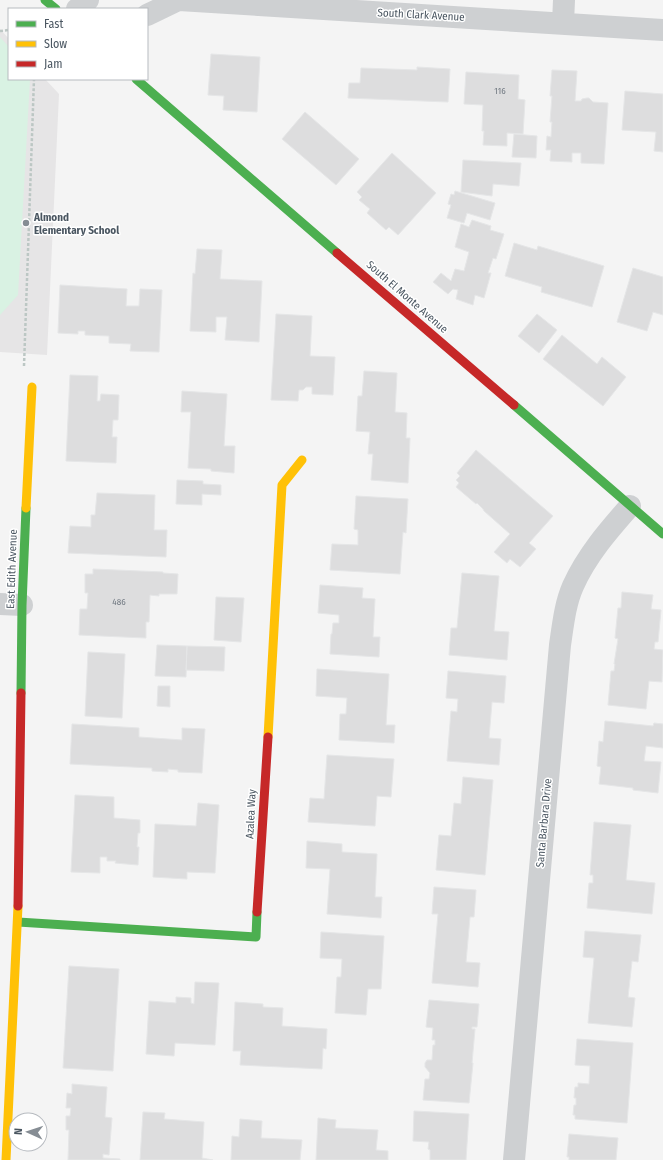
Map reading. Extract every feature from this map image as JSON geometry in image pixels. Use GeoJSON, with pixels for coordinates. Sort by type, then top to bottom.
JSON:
{"type":"FeatureCollection","features":[{"type":"Feature","properties":{"kind":"street"},"geometry":{"type":"LineString","coordinates":[[45,0],[55,8]]}},
{"type":"Feature","properties":{"kind":"street"},"geometry":{"type":"LineString","coordinates":[[78,8],[88,0]]}},
{"type":"Feature","properties":{"kind":"street","name":"South Clark Avenue"},"geometry":{"type":"LineString","coordinates":[[148,15],[178,0],[663,30]]}},
{"type":"Feature","properties":{"kind":"street"},"geometry":{"type":"LineString","coordinates":[[563,23],[564,0]]}},
{"type":"Feature","properties":{"kind":"street","name":"South El Monte Avenue"},"geometry":{"type":"LineString","coordinates":[[137,80],[663,534]]}},
{"type":"Feature","properties":{"kind":"street","name":"East Edith Avenue"},"geometry":{"type":"LineString","coordinates":[[6,1160],[18,922],[22,605],[32,387]]}},
{"type":"Feature","properties":{"kind":"street","name":"Azalea Way"},"geometry":{"type":"LineString","coordinates":[[18,922],[256,937],[282,486],[302,460]]}},
{"type":"Feature","properties":{"kind":"street","name":"Santa Barbara Drive"},"geometry":{"type":"LineString","coordinates":[[514,1160],[560,645],[565,612],[573,586],[586,561],[604,536],[630,506]]}},
{"type":"Feature","properties":{"kind":"street"},"geometry":{"type":"LineString","coordinates":[[0,604],[22,605]]}},
{"type":"Feature","properties":{"kind":"path"},"geometry":{"type":"LineString","coordinates":[[32,387],[24,375],[34,80]]}},
{"type":"Feature","properties":{"kind":"shaded area","name":"Almond Elementary School"},"geometry":{"type":"Polygon","coordinates":[[[0,29],[8,38],[8,80],[46,80],[59,94],[47,355],[0,352],[0,29]]]}},
{"type":"Feature","properties":{"kind":"green space"},"geometry":{"type":"Polygon","coordinates":[[[0,37],[8,46],[8,80],[30,80],[18,295],[0,315],[0,37]]]}},
{"type":"Feature","properties":{"kind":"building"},"geometry":{"type":"Polygon","coordinates":[[[211,54],[260,57],[257,112],[223,110],[224,96],[208,95],[211,54]]]}},
{"type":"Feature","properties":{"kind":"building"},"geometry":{"type":"Polygon","coordinates":[[[417,67],[450,69],[448,102],[348,98],[349,83],[360,83],[361,68],[417,70],[417,67]]]}},
{"type":"Feature","properties":{"kind":"building"},"geometry":{"type":"Polygon","coordinates":[[[552,70],[577,71],[575,101],[581,101],[582,99],[589,98],[593,102],[608,103],[604,164],[581,163],[581,153],[572,153],[572,162],[550,161],[551,150],[546,150],[547,136],[551,137],[552,122],[550,122],[552,96],[550,96],[552,70]]]}},
{"type":"Feature","properties":{"kind":"building"},"geometry":{"type":"Polygon","coordinates":[[[466,72],[519,75],[518,99],[525,100],[523,134],[507,133],[507,146],[483,145],[483,105],[464,104],[466,72]]]}},
{"type":"Feature","properties":{"kind":"building"},"geometry":{"type":"Polygon","coordinates":[[[625,91],[663,94],[663,152],[654,151],[656,132],[622,130],[625,91]]]}},
{"type":"Feature","properties":{"kind":"building"},"geometry":{"type":"Polygon","coordinates":[[[305,112],[359,159],[336,185],[282,139],[305,112]]]}},
{"type":"Feature","properties":{"kind":"building"},"geometry":{"type":"Polygon","coordinates":[[[514,134],[537,136],[536,158],[512,157],[514,134]]]}},
{"type":"Feature","properties":{"kind":"building"},"geometry":{"type":"Polygon","coordinates":[[[392,153],[436,193],[398,235],[389,227],[386,230],[367,213],[370,209],[359,200],[362,197],[357,192],[392,153]]]}},
{"type":"Feature","properties":{"kind":"building"},"geometry":{"type":"Polygon","coordinates":[[[463,160],[521,163],[519,186],[493,184],[492,196],[461,192],[463,160]]]}},
{"type":"Feature","properties":{"kind":"building"},"geometry":{"type":"Polygon","coordinates":[[[455,191],[495,203],[490,220],[467,213],[464,223],[447,218],[451,205],[448,204],[451,194],[454,195],[455,191]]]}},
{"type":"Feature","properties":{"kind":"building"},"geometry":{"type":"Polygon","coordinates":[[[472,220],[491,226],[490,230],[504,234],[496,259],[493,258],[488,273],[491,273],[484,298],[475,295],[473,305],[456,299],[458,290],[453,289],[448,294],[433,282],[441,273],[451,281],[455,269],[464,271],[469,252],[455,247],[461,224],[469,227],[472,220]]]}},
{"type":"Feature","properties":{"kind":"building"},"geometry":{"type":"Polygon","coordinates":[[[514,243],[537,250],[538,246],[604,266],[592,307],[541,292],[542,287],[505,276],[514,243]]]}},
{"type":"Feature","properties":{"kind":"building"},"geometry":{"type":"Polygon","coordinates":[[[197,249],[222,250],[220,279],[262,281],[259,342],[225,340],[227,317],[216,317],[216,332],[190,331],[193,273],[195,274],[197,249]]]}},
{"type":"Feature","properties":{"kind":"building"},"geometry":{"type":"Polygon","coordinates":[[[633,268],[663,277],[663,315],[653,312],[647,331],[617,322],[633,268]]]}},
{"type":"Feature","properties":{"kind":"building"},"geometry":{"type":"Polygon","coordinates":[[[60,285],[127,289],[126,306],[139,306],[140,289],[162,290],[159,352],[130,351],[131,344],[109,343],[109,336],[85,335],[85,331],[78,331],[78,334],[58,333],[60,285]]]}},
{"type":"Feature","properties":{"kind":"building"},"geometry":{"type":"Polygon","coordinates":[[[276,314],[312,316],[310,356],[335,357],[333,395],[312,394],[312,387],[306,387],[303,390],[299,390],[298,401],[271,400],[276,314]]]}},
{"type":"Feature","properties":{"kind":"building"},"geometry":{"type":"Polygon","coordinates":[[[537,314],[557,330],[539,353],[518,336],[537,314]]]}},
{"type":"Feature","properties":{"kind":"building"},"geometry":{"type":"Polygon","coordinates":[[[562,335],[597,364],[602,357],[626,377],[603,406],[543,359],[562,335]]]}},
{"type":"Feature","properties":{"kind":"building"},"geometry":{"type":"Polygon","coordinates":[[[364,371],[397,373],[395,412],[407,413],[406,438],[410,438],[408,483],[371,480],[373,454],[368,454],[370,432],[356,431],[358,396],[362,396],[364,371]]]}},
{"type":"Feature","properties":{"kind":"building"},"geometry":{"type":"Polygon","coordinates":[[[70,375],[98,376],[97,401],[100,401],[101,394],[119,395],[118,420],[113,420],[112,437],[117,437],[116,463],[66,461],[70,375]]]}},
{"type":"Feature","properties":{"kind":"building"},"geometry":{"type":"Polygon","coordinates":[[[182,391],[227,394],[224,446],[235,446],[234,473],[211,471],[211,469],[188,468],[191,412],[181,412],[182,391]]]}},
{"type":"Feature","properties":{"kind":"building"},"geometry":{"type":"Polygon","coordinates":[[[476,450],[553,516],[529,543],[536,549],[520,567],[510,559],[507,563],[494,552],[510,534],[477,503],[476,504],[456,487],[459,483],[456,480],[460,476],[457,473],[476,450]]]}},
{"type":"Feature","properties":{"kind":"building"},"geometry":{"type":"Polygon","coordinates":[[[177,480],[203,481],[203,484],[221,485],[221,495],[202,494],[202,505],[176,504],[177,480]]]}},
{"type":"Feature","properties":{"kind":"building"},"geometry":{"type":"Polygon","coordinates":[[[97,493],[155,495],[154,530],[167,530],[166,557],[68,553],[70,526],[91,527],[91,515],[95,515],[97,493]]]}},
{"type":"Feature","properties":{"kind":"building"},"geometry":{"type":"Polygon","coordinates":[[[356,496],[408,499],[406,533],[403,532],[400,574],[330,570],[332,544],[358,545],[358,530],[354,529],[356,496]]]}},
{"type":"Feature","properties":{"kind":"building"},"geometry":{"type":"Polygon","coordinates":[[[93,569],[178,574],[177,594],[159,594],[159,596],[150,595],[149,622],[146,622],[146,638],[79,635],[80,609],[87,609],[88,593],[85,593],[85,574],[93,574],[93,569]]]}},
{"type":"Feature","properties":{"kind":"building"},"geometry":{"type":"Polygon","coordinates":[[[462,573],[499,576],[494,631],[509,632],[507,660],[449,655],[451,628],[457,628],[462,573]]]}},
{"type":"Feature","properties":{"kind":"building"},"geometry":{"type":"Polygon","coordinates":[[[320,585],[363,588],[362,598],[375,599],[373,637],[380,637],[379,657],[330,654],[333,623],[339,623],[339,615],[318,613],[320,585]]]}},
{"type":"Feature","properties":{"kind":"building"},"geometry":{"type":"Polygon","coordinates":[[[622,592],[653,595],[651,609],[661,610],[658,642],[655,642],[654,649],[663,650],[662,682],[649,681],[646,709],[608,705],[611,671],[614,671],[618,639],[615,638],[618,608],[621,608],[622,592]]]}},
{"type":"Feature","properties":{"kind":"building"},"geometry":{"type":"Polygon","coordinates":[[[216,597],[244,598],[241,642],[214,640],[216,597]]]}},
{"type":"Feature","properties":{"kind":"building"},"geometry":{"type":"Polygon","coordinates":[[[157,645],[187,646],[186,677],[155,676],[157,645]]]}},
{"type":"Feature","properties":{"kind":"building"},"geometry":{"type":"Polygon","coordinates":[[[187,646],[225,647],[224,671],[186,670],[187,646]]]}},
{"type":"Feature","properties":{"kind":"building"},"geometry":{"type":"Polygon","coordinates":[[[88,652],[125,654],[122,718],[85,716],[88,652]]]}},
{"type":"Feature","properties":{"kind":"building"},"geometry":{"type":"Polygon","coordinates":[[[317,669],[389,674],[386,725],[395,725],[394,743],[339,740],[340,714],[346,714],[347,698],[316,696],[317,669]]]}},
{"type":"Feature","properties":{"kind":"building"},"geometry":{"type":"Polygon","coordinates":[[[448,671],[506,676],[504,703],[492,702],[489,738],[501,739],[499,765],[447,761],[451,711],[457,712],[458,699],[446,698],[448,671]]]}},
{"type":"Feature","properties":{"kind":"building"},"geometry":{"type":"Polygon","coordinates":[[[158,686],[170,686],[170,707],[157,706],[158,686]]]}},
{"type":"Feature","properties":{"kind":"building"},"geometry":{"type":"Polygon","coordinates":[[[605,721],[653,726],[654,723],[663,724],[663,748],[646,746],[644,761],[661,762],[658,793],[599,784],[601,767],[597,766],[599,741],[603,742],[605,721]]]}},
{"type":"Feature","properties":{"kind":"building"},"geometry":{"type":"Polygon","coordinates":[[[72,724],[139,728],[139,737],[182,740],[182,728],[205,729],[202,773],[178,772],[178,770],[168,769],[168,772],[152,771],[152,768],[70,764],[72,724]]]}},
{"type":"Feature","properties":{"kind":"building"},"geometry":{"type":"Polygon","coordinates":[[[327,755],[394,759],[391,797],[377,796],[375,826],[308,822],[310,798],[324,799],[327,755]]]}},
{"type":"Feature","properties":{"kind":"building"},"geometry":{"type":"Polygon","coordinates":[[[463,777],[493,780],[485,875],[436,870],[439,835],[451,836],[454,803],[461,804],[463,777]]]}},
{"type":"Feature","properties":{"kind":"building"},"geometry":{"type":"Polygon","coordinates":[[[75,795],[114,797],[114,818],[140,820],[140,833],[138,833],[137,847],[139,847],[138,865],[115,863],[116,861],[107,861],[107,857],[100,857],[100,873],[71,872],[75,795]]]}},
{"type":"Feature","properties":{"kind":"building"},"geometry":{"type":"Polygon","coordinates":[[[198,803],[219,805],[215,873],[187,872],[187,879],[153,877],[155,824],[196,826],[198,803]]]}},
{"type":"Feature","properties":{"kind":"building"},"geometry":{"type":"Polygon","coordinates":[[[594,822],[631,825],[626,880],[655,883],[652,914],[587,908],[589,883],[593,883],[593,875],[590,875],[594,822]]]}},
{"type":"Feature","properties":{"kind":"building"},"geometry":{"type":"Polygon","coordinates":[[[307,841],[342,844],[342,852],[377,854],[375,897],[382,897],[381,918],[327,914],[330,869],[306,868],[307,841]]]}},
{"type":"Feature","properties":{"kind":"building"},"geometry":{"type":"Polygon","coordinates":[[[434,887],[476,890],[474,917],[470,917],[466,962],[480,963],[478,987],[432,983],[438,914],[432,914],[434,887]]]}},
{"type":"Feature","properties":{"kind":"building"},"geometry":{"type":"Polygon","coordinates":[[[585,931],[641,935],[638,962],[632,961],[628,997],[635,998],[632,1027],[588,1023],[594,958],[583,957],[585,931]]]}},
{"type":"Feature","properties":{"kind":"building"},"geometry":{"type":"Polygon","coordinates":[[[321,932],[384,936],[381,989],[368,989],[366,1015],[335,1013],[337,977],[341,977],[342,959],[320,958],[321,932]]]}},
{"type":"Feature","properties":{"kind":"building"},"geometry":{"type":"Polygon","coordinates":[[[69,966],[119,969],[113,1071],[63,1068],[69,966]]]}},
{"type":"Feature","properties":{"kind":"building"},"geometry":{"type":"Polygon","coordinates":[[[195,982],[219,983],[215,1045],[175,1043],[174,1056],[146,1054],[149,1001],[176,1003],[176,997],[191,998],[191,1003],[194,1004],[195,982]]]}},
{"type":"Feature","properties":{"kind":"building"},"geometry":{"type":"Polygon","coordinates":[[[429,1000],[479,1004],[477,1027],[472,1027],[472,1029],[475,1029],[469,1103],[423,1100],[425,1079],[429,1079],[430,1073],[425,1067],[425,1063],[427,1060],[432,1060],[433,1045],[435,1045],[435,1040],[432,1040],[433,1028],[426,1027],[429,1000]]]}},
{"type":"Feature","properties":{"kind":"building"},"geometry":{"type":"Polygon","coordinates":[[[235,1002],[263,1004],[263,1007],[283,1008],[282,1026],[327,1029],[326,1049],[323,1048],[322,1069],[240,1065],[241,1051],[233,1051],[235,1002]]]}},
{"type":"Feature","properties":{"kind":"building"},"geometry":{"type":"Polygon","coordinates":[[[577,1039],[633,1043],[627,1123],[575,1119],[575,1115],[573,1115],[574,1105],[576,1105],[576,1098],[574,1098],[575,1087],[578,1087],[578,1083],[589,1084],[590,1066],[575,1065],[577,1039]]]}},
{"type":"Feature","properties":{"kind":"building"},"geometry":{"type":"Polygon","coordinates":[[[72,1084],[107,1087],[105,1117],[112,1118],[109,1155],[103,1154],[103,1158],[120,1160],[68,1160],[69,1130],[66,1130],[66,1116],[70,1116],[71,1108],[66,1108],[67,1093],[72,1094],[72,1084]]]}},
{"type":"Feature","properties":{"kind":"building"},"geometry":{"type":"Polygon","coordinates":[[[414,1111],[469,1114],[466,1160],[430,1160],[430,1150],[428,1149],[429,1142],[413,1141],[414,1111]]]}},
{"type":"Feature","properties":{"kind":"building"},"geometry":{"type":"Polygon","coordinates":[[[143,1112],[165,1113],[164,1119],[204,1122],[202,1158],[213,1160],[140,1160],[143,1112]]]}},
{"type":"Feature","properties":{"kind":"building"},"geometry":{"type":"Polygon","coordinates":[[[318,1118],[336,1120],[335,1128],[378,1130],[376,1150],[388,1151],[388,1160],[316,1160],[318,1118]]]}},
{"type":"Feature","properties":{"kind":"building"},"geometry":{"type":"Polygon","coordinates":[[[240,1119],[262,1121],[261,1138],[302,1140],[300,1160],[231,1160],[232,1136],[239,1137],[240,1119]]]}},
{"type":"Feature","properties":{"kind":"building"},"geometry":{"type":"Polygon","coordinates":[[[569,1134],[618,1138],[616,1160],[569,1160],[569,1157],[567,1157],[569,1134]]]}},
{"type":"Feature","properties":{"kind":"traffic: fast"},"geometry":{"type":"LineString","coordinates":[[45,0],[55,8]]}},
{"type":"Feature","properties":{"kind":"traffic: fast"},"geometry":{"type":"LineString","coordinates":[[137,80],[337,253]]}},
{"type":"Feature","properties":{"kind":"traffic: fast"},"geometry":{"type":"LineString","coordinates":[[514,405],[663,534]]}},
{"type":"Feature","properties":{"kind":"traffic: fast"},"geometry":{"type":"LineString","coordinates":[[21,693],[22,605],[26,508]]}},
{"type":"Feature","properties":{"kind":"traffic: fast"},"geometry":{"type":"LineString","coordinates":[[18,922],[256,937],[257,912]]}},
{"type":"Feature","properties":{"kind":"traffic: slow"},"geometry":{"type":"LineString","coordinates":[[26,508],[32,387]]}},
{"type":"Feature","properties":{"kind":"traffic: slow"},"geometry":{"type":"LineString","coordinates":[[268,737],[282,485],[302,460]]}},
{"type":"Feature","properties":{"kind":"traffic: slow"},"geometry":{"type":"LineString","coordinates":[[6,1160],[18,906]]}},
{"type":"Feature","properties":{"kind":"traffic: jam"},"geometry":{"type":"LineString","coordinates":[[337,253],[514,405]]}},
{"type":"Feature","properties":{"kind":"traffic: jam"},"geometry":{"type":"LineString","coordinates":[[18,906],[21,693]]}},
{"type":"Feature","properties":{"kind":"traffic: jam"},"geometry":{"type":"LineString","coordinates":[[257,912],[268,737]]}},
{"type":"Feature","properties":{"kind":"place","name":"Almond Elementary School"},"geometry":{"type":"Point","coordinates":[26,223]}}]}
